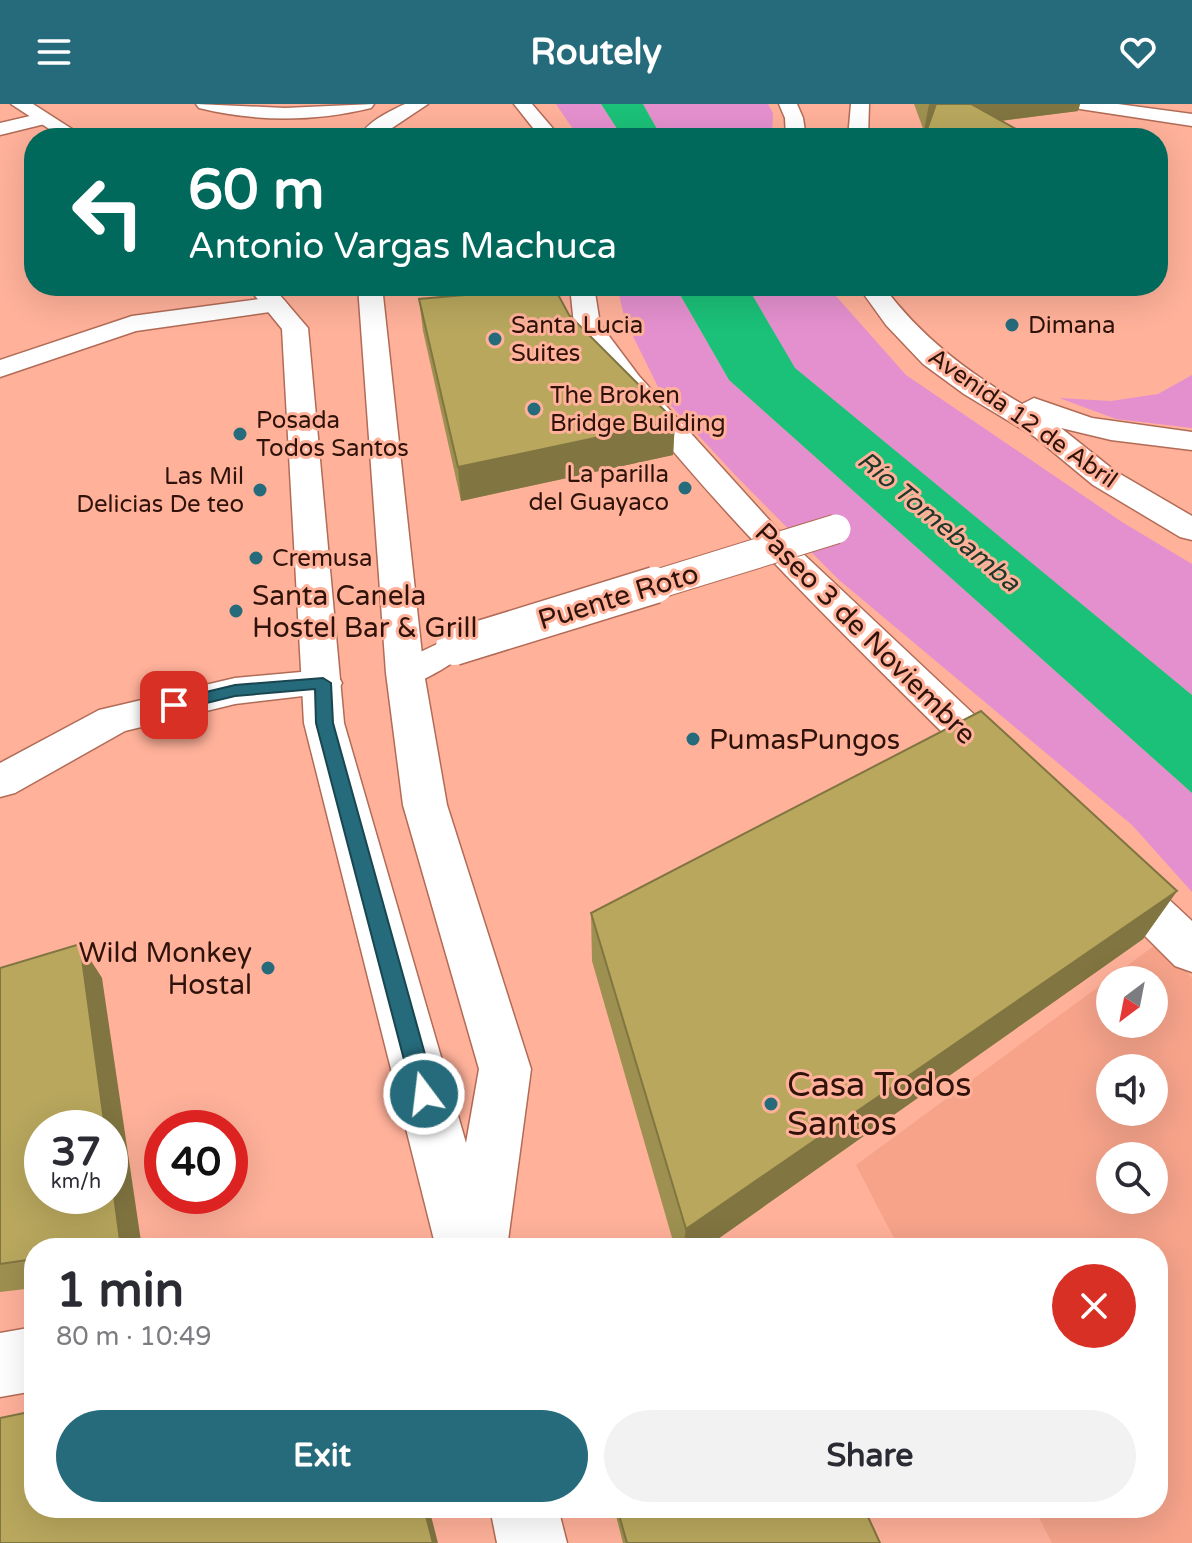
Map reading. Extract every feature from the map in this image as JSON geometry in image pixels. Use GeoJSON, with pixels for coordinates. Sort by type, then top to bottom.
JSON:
{"type":"FeatureCollection","features":[{"type":"Feature","properties":{"kind":"street"},"geometry":{"type":"LineString","coordinates":[[20,104],[59,128]]}},
{"type":"Feature","properties":{"kind":"street"},"geometry":{"type":"LineString","coordinates":[[205,104],[244,113],[294,113],[365,104]]}},
{"type":"Feature","properties":{"kind":"street"},"geometry":{"type":"LineString","coordinates":[[371,128],[376,112],[386,104]]}},
{"type":"Feature","properties":{"kind":"street"},"geometry":{"type":"LineString","coordinates":[[379,128],[419,104]]}},
{"type":"Feature","properties":{"kind":"street"},"geometry":{"type":"LineString","coordinates":[[523,104],[543,128]]}},
{"type":"Feature","properties":{"kind":"street"},"geometry":{"type":"LineString","coordinates":[[788,104],[795,128]]}},
{"type":"Feature","properties":{"kind":"street"},"geometry":{"type":"LineString","coordinates":[[809,104],[813,128]]}},
{"type":"Feature","properties":{"kind":"street"},"geometry":{"type":"LineString","coordinates":[[859,128],[860,104]]}},
{"type":"Feature","properties":{"kind":"street"},"geometry":{"type":"LineString","coordinates":[[1080,104],[1192,120]]}},
{"type":"Feature","properties":{"kind":"street"},"geometry":{"type":"LineString","coordinates":[[0,129],[43,119]]}},
{"type":"Feature","properties":{"kind":"street"},"geometry":{"type":"LineString","coordinates":[[0,369],[132,324],[267,296],[295,328],[324,723],[463,1238]]}},
{"type":"Feature","properties":{"kind":"street"},"geometry":{"type":"LineString","coordinates":[[371,296],[405,673],[425,805],[505,1069],[479,1238]]}},
{"type":"Feature","properties":{"kind":"street","name":"Paseo 3 de Noviembre"},"geometry":{"type":"LineString","coordinates":[[583,296],[587,325],[629,382],[769,540],[1021,786]]}},
{"type":"Feature","properties":{"kind":"street"},"geometry":{"type":"LineString","coordinates":[[856,296],[871,316],[929,373],[952,390],[1001,423],[1104,478]]}},
{"type":"Feature","properties":{"kind":"street","name":"Avenida 12 de Abril"},"geometry":{"type":"LineString","coordinates":[[877,296],[895,320],[933,358],[974,388],[1046,431],[1104,478],[1192,530]]}},
{"type":"Feature","properties":{"kind":"street","name":"Avenida 12 de Abril"},"geometry":{"type":"LineString","coordinates":[[901,296],[914,317],[963,360],[1015,396],[1049,414],[1106,430],[1192,441]]}},
{"type":"Feature","properties":{"kind":"street"},"geometry":{"type":"LineString","coordinates":[[1046,431],[1146,456],[1192,461]]}},
{"type":"Feature","properties":{"kind":"street","name":"Puente Roto"},"geometry":{"type":"LineString","coordinates":[[405,673],[454,647],[836,529]]}},
{"type":"Feature","properties":{"kind":"street"},"geometry":{"type":"LineString","coordinates":[[0,782],[113,720],[235,691],[323,683]]}},
{"type":"Feature","properties":{"kind":"street"},"geometry":{"type":"LineString","coordinates":[[1090,852],[1192,952]]}},
{"type":"Feature","properties":{"kind":"street"},"geometry":{"type":"LineString","coordinates":[[0,1365],[24,1361]]}},
{"type":"Feature","properties":{"kind":"street"},"geometry":{"type":"LineString","coordinates":[[526,1518],[532,1543]]}},
{"type":"Feature","properties":{"kind":"shaded area"},"geometry":{"type":"Polygon","coordinates":[[[556,104],[601,104],[617,128],[572,128],[556,104]]]}},
{"type":"Feature","properties":{"kind":"shaded area"},"geometry":{"type":"Polygon","coordinates":[[[643,104],[768,104],[773,113],[772,128],[656,128],[643,104]]]}},
{"type":"Feature","properties":{"kind":"shaded area"},"geometry":{"type":"Polygon","coordinates":[[[619,296],[681,296],[729,380],[1192,793],[1192,892],[1132,825],[839,580],[663,397],[625,320],[619,296]]]}},
{"type":"Feature","properties":{"kind":"shaded area"},"geometry":{"type":"Polygon","coordinates":[[[753,296],[836,296],[906,375],[1122,522],[1192,564],[1192,695],[794,368],[753,296]]]}},
{"type":"Feature","properties":{"kind":"shaded area"},"geometry":{"type":"Polygon","coordinates":[[[1192,375],[1192,428],[1116,419],[1059,398],[1111,401],[1158,394],[1192,375]]]}},
{"type":"Feature","properties":{"kind":"shaded area"},"geometry":{"type":"Polygon","coordinates":[[[1162,940],[1192,978],[1192,1543],[1052,1543],[1039,1518],[1168,1518],[1168,1238],[894,1238],[856,1165],[1096,989],[1096,1038],[1168,1038],[1168,966],[1127,966],[1162,940]]]}},
{"type":"Feature","properties":{"kind":"water"},"geometry":{"type":"Polygon","coordinates":[[[601,104],[643,104],[656,128],[617,128],[601,104]]]}},
{"type":"Feature","properties":{"kind":"water","name":"Río Tomebamba"},"geometry":{"type":"Polygon","coordinates":[[[681,296],[753,296],[795,368],[1192,695],[1192,793],[729,380],[681,296]]]}},
{"type":"Feature","properties":{"kind":"building"},"geometry":{"type":"Polygon","coordinates":[[[936,104],[971,104],[1014,128],[928,128],[936,104]]]}},
{"type":"Feature","properties":{"kind":"building"},"geometry":{"type":"Polygon","coordinates":[[[559,296],[569,315],[675,421],[458,467],[419,299],[559,296]]]}},
{"type":"Feature","properties":{"kind":"building","name":"Casa Todos Santos"},"geometry":{"type":"Polygon","coordinates":[[[981,711],[1177,891],[686,1229],[591,913],[981,711]]]}},
{"type":"Feature","properties":{"kind":"building"},"geometry":{"type":"Polygon","coordinates":[[[80,944],[103,1110],[24,1110],[24,1214],[116,1214],[120,1238],[24,1238],[24,1260],[0,1264],[0,968],[80,944]]]}},
{"type":"Feature","properties":{"kind":"building"},"geometry":{"type":"Polygon","coordinates":[[[24,1413],[24,1518],[427,1518],[433,1543],[0,1543],[0,1418],[24,1413]]]}},
{"type":"Feature","properties":{"kind":"building"},"geometry":{"type":"Polygon","coordinates":[[[620,1518],[869,1518],[880,1543],[627,1543],[620,1518]]]}},
{"type":"Feature","properties":{"kind":"place","name":"Dimana"},"geometry":{"type":"Point","coordinates":[1012,325]}},
{"type":"Feature","properties":{"kind":"place","name":"Santa Lucia Suites"},"geometry":{"type":"Point","coordinates":[495,339]}},
{"type":"Feature","properties":{"kind":"place","name":"The Broken Bridge Building"},"geometry":{"type":"Point","coordinates":[534,409]}},
{"type":"Feature","properties":{"kind":"place","name":"Posada Todos Santos"},"geometry":{"type":"Point","coordinates":[240,434]}},
{"type":"Feature","properties":{"kind":"place","name":"La parilla del Guayaco"},"geometry":{"type":"Point","coordinates":[685,488]}},
{"type":"Feature","properties":{"kind":"place","name":"Las Mil Delicias De teo"},"geometry":{"type":"Point","coordinates":[260,490]}},
{"type":"Feature","properties":{"kind":"place","name":"Cremusa"},"geometry":{"type":"Point","coordinates":[256,558]}},
{"type":"Feature","properties":{"kind":"place","name":"Santa Canela Hostel Bar & Grill"},"geometry":{"type":"Point","coordinates":[236,611]}},
{"type":"Feature","properties":{"kind":"place","name":"PumasPungos"},"geometry":{"type":"Point","coordinates":[693,739]}},
{"type":"Feature","properties":{"kind":"place","name":"Wild Monkey Hostal"},"geometry":{"type":"Point","coordinates":[268,968]}},
{"type":"Feature","properties":{"kind":"place","name":"Casa Todos Santos"},"geometry":{"type":"Point","coordinates":[771,1104]}},
{"type":"Feature","properties":{"kind":"route"},"geometry":{"type":"LineString","coordinates":[[174,705],[235,691],[323,683],[324,723],[424,1094]]}}]}
